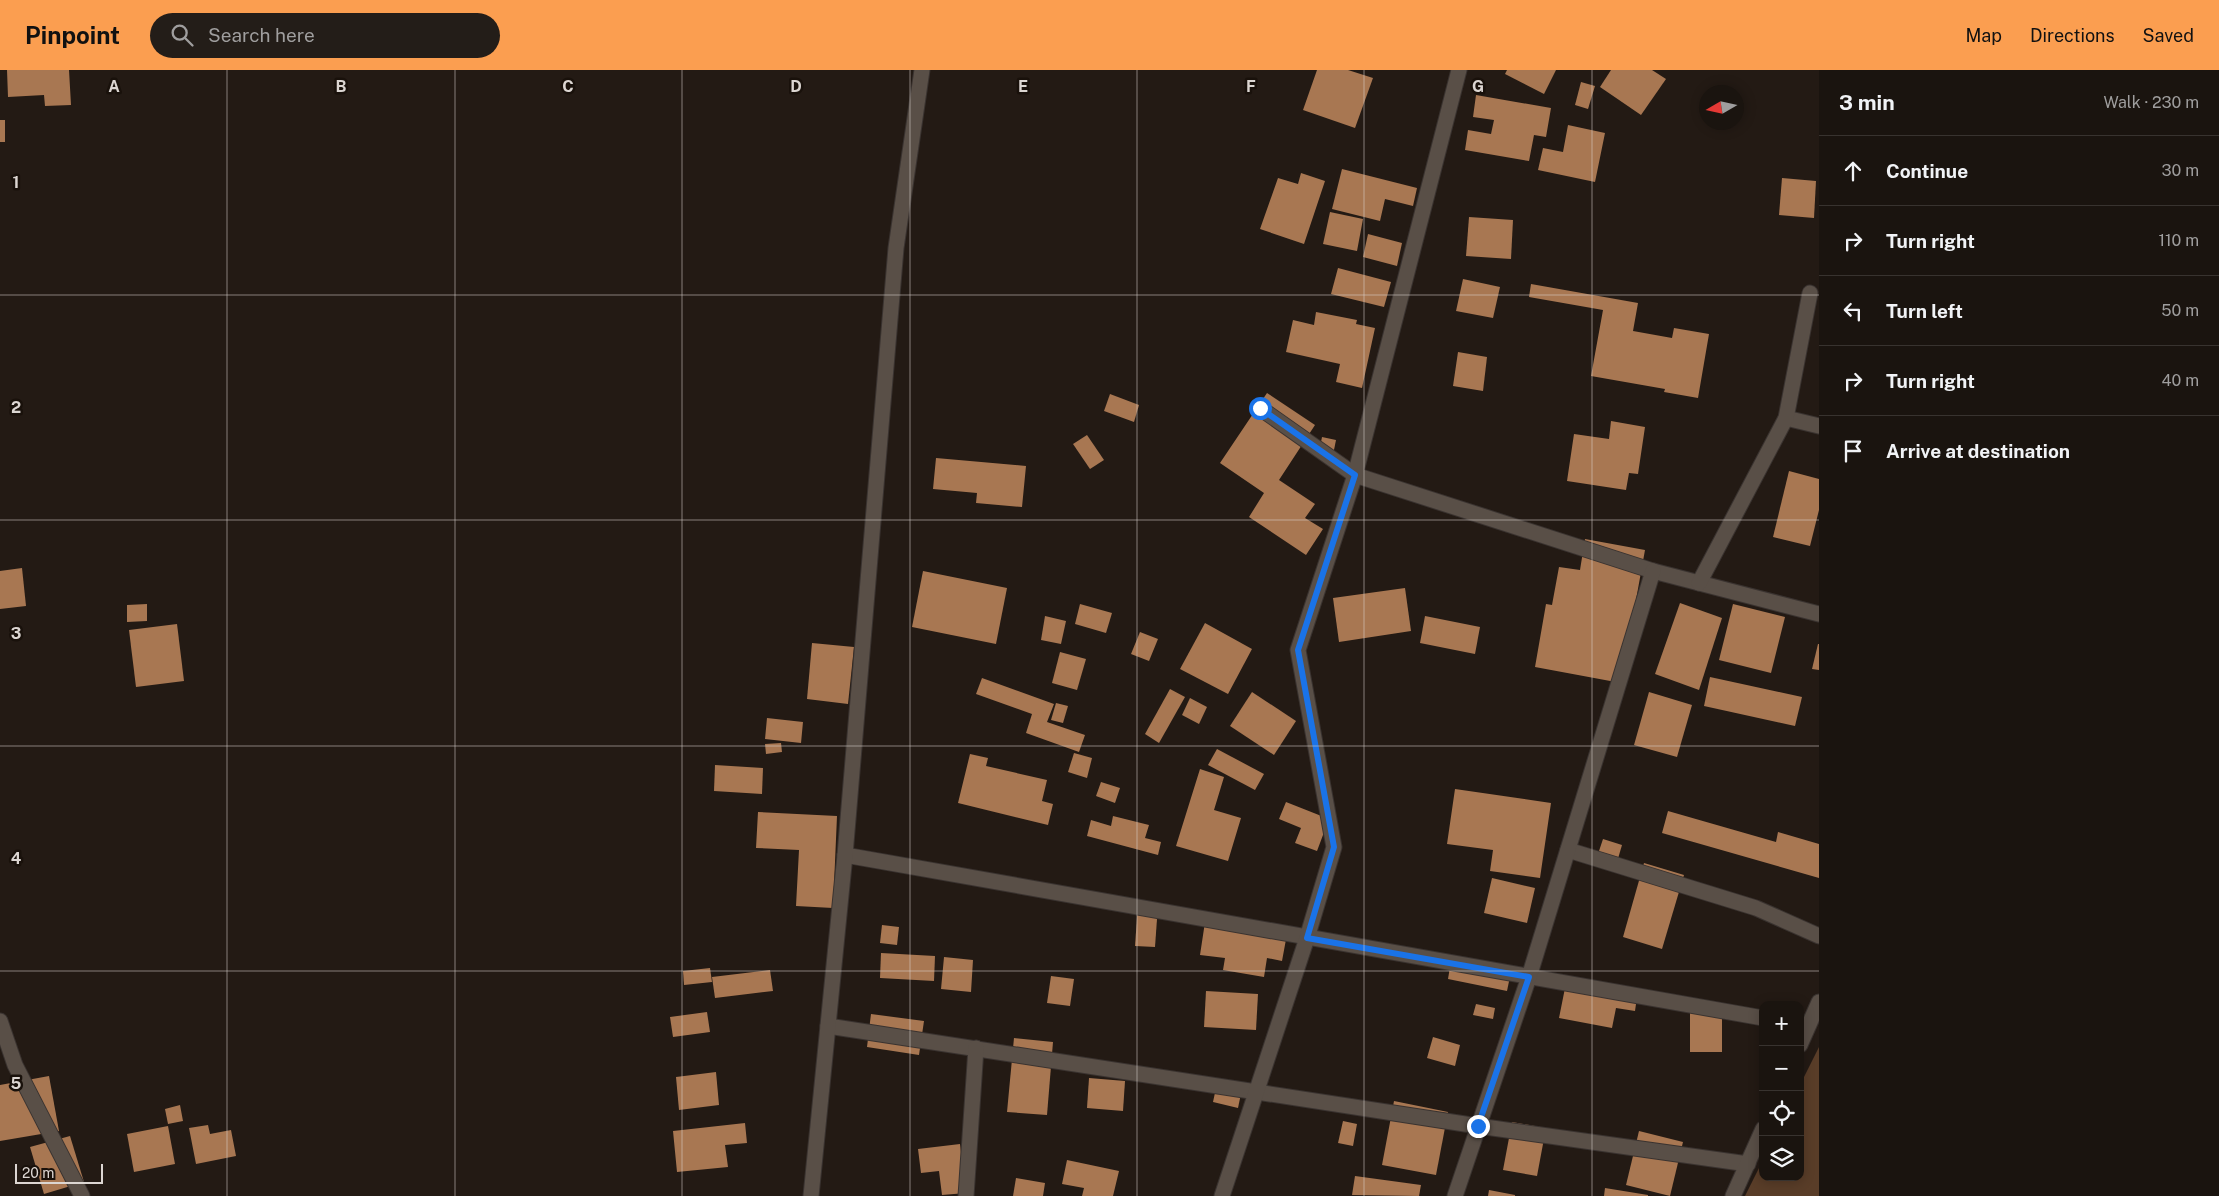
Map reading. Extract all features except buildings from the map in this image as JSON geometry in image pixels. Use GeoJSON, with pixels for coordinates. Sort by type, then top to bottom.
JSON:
{"type":"FeatureCollection","features":[{"type":"Feature","properties":{"kind":"street"},"geometry":{"type":"LineString","coordinates":[[811,1196],[845,855],[896,248],[922,70]]}},
{"type":"Feature","properties":{"kind":"street"},"geometry":{"type":"LineString","coordinates":[[1222,1196],[1307,938],[1334,847],[1298,650],[1355,475],[1459,70]]}},
{"type":"Feature","properties":{"kind":"street"},"geometry":{"type":"LineString","coordinates":[[1699,583],[1786,418],[1810,292]]}},
{"type":"Feature","properties":{"kind":"street"},"geometry":{"type":"LineString","coordinates":[[1260,408],[1355,475],[1653,571],[1819,614]]}},
{"type":"Feature","properties":{"kind":"street"},"geometry":{"type":"LineString","coordinates":[[1786,418],[1819,426]]}},
{"type":"Feature","properties":{"kind":"street"},"geometry":{"type":"LineString","coordinates":[[1455,1196],[1529,977],[1653,571]]}},
{"type":"Feature","properties":{"kind":"street"},"geometry":{"type":"LineString","coordinates":[[1568,850],[1756,908],[1819,936]]}},
{"type":"Feature","properties":{"kind":"street"},"geometry":{"type":"LineString","coordinates":[[845,855],[1759,1017]]}},
{"type":"Feature","properties":{"kind":"street"},"geometry":{"type":"LineString","coordinates":[[1804,1025],[1819,1002]]}},
{"type":"Feature","properties":{"kind":"street"},"geometry":{"type":"LineString","coordinates":[[0,1021],[15,1065],[82,1196]]}},
{"type":"Feature","properties":{"kind":"street"},"geometry":{"type":"LineString","coordinates":[[828,1026],[1478,1126],[1748,1164]]}},
{"type":"Feature","properties":{"kind":"street"},"geometry":{"type":"LineString","coordinates":[[966,1196],[976,1048]]}},
{"type":"Feature","properties":{"kind":"street"},"geometry":{"type":"LineString","coordinates":[[1733,1196],[1760,1136]]}},
{"type":"Feature","properties":{"kind":"shaded area"},"geometry":{"type":"Polygon","coordinates":[[[1819,1047],[1819,1196],[1745,1196],[1759,1168],[1759,1181],[1804,1181],[1804,1077],[1819,1047]]]}},
{"type":"Feature","properties":{"kind":"route"},"geometry":{"type":"LineString","coordinates":[[1260,408],[1355,475],[1298,650],[1334,847],[1307,938],[1529,977],[1478,1126]]}}]}
